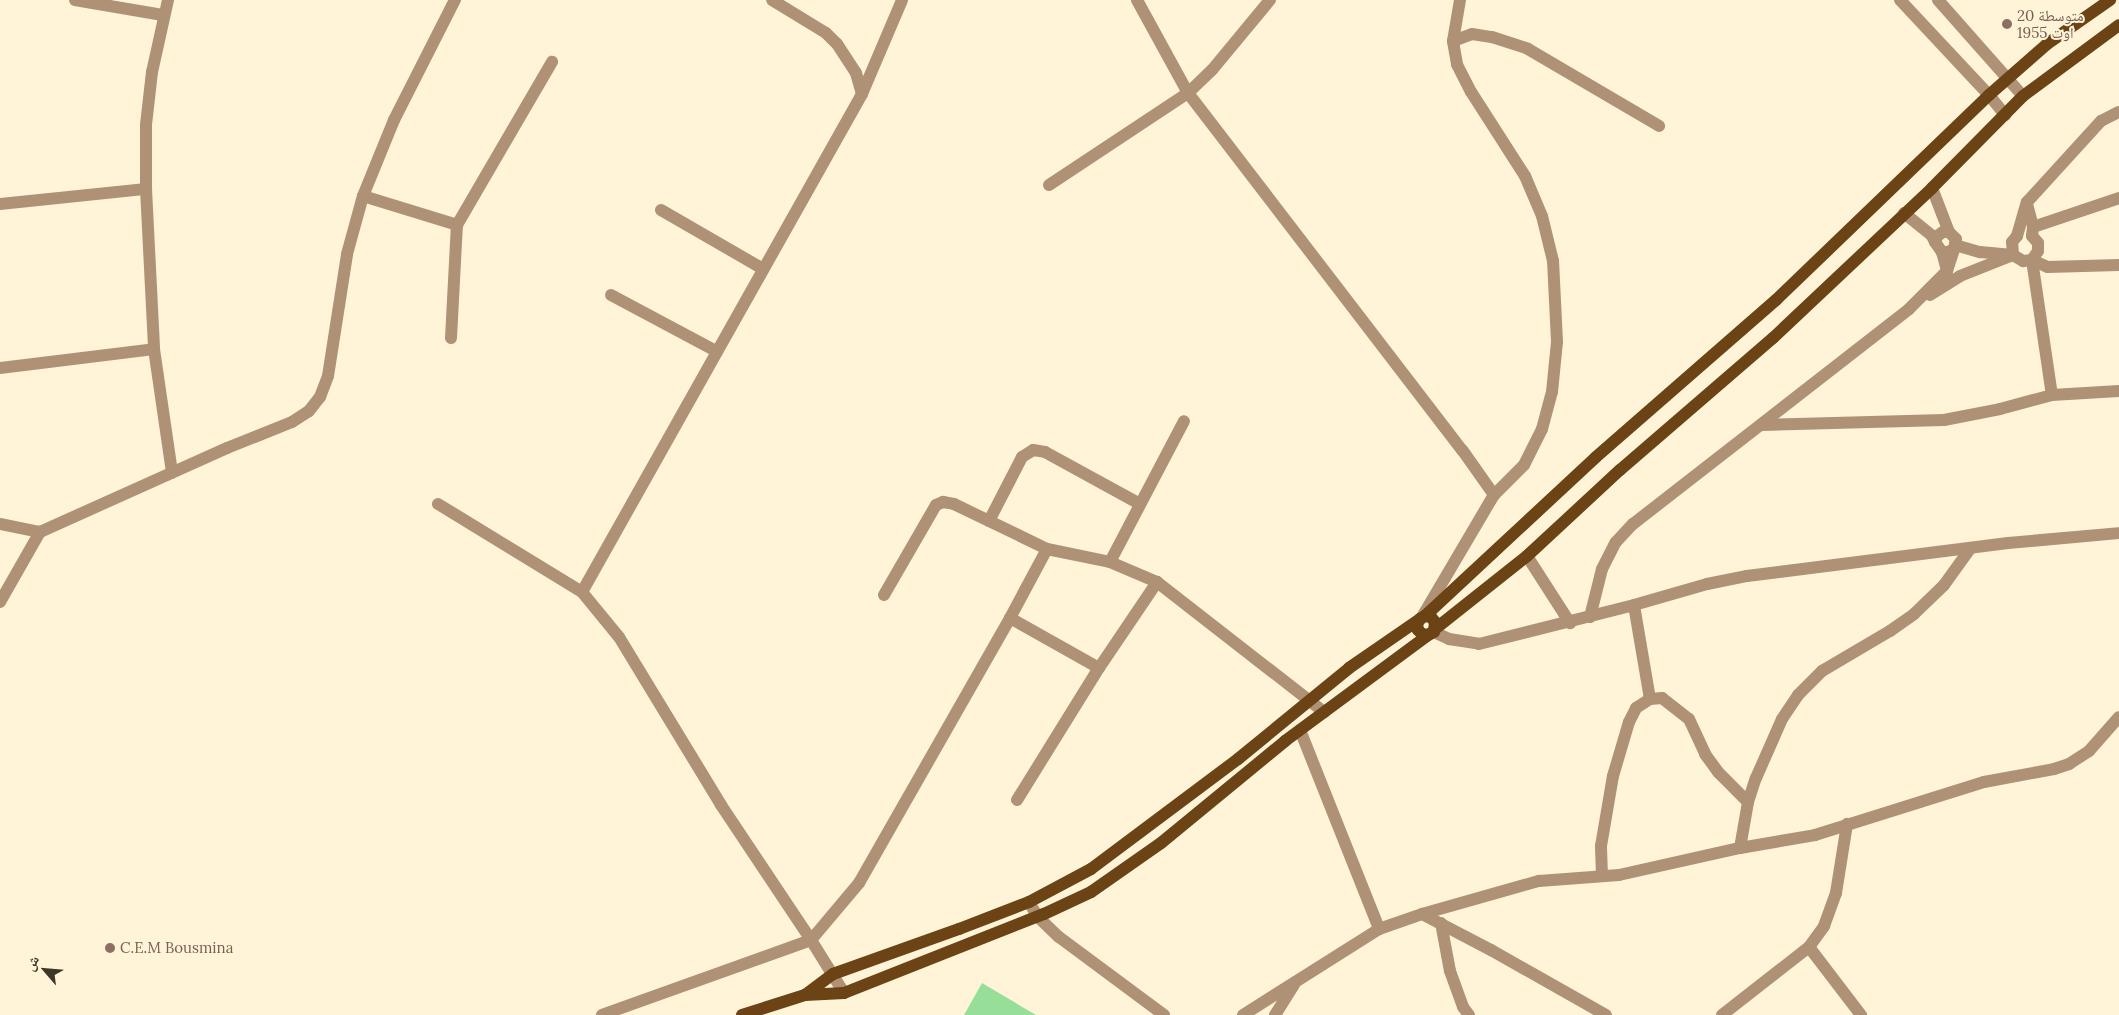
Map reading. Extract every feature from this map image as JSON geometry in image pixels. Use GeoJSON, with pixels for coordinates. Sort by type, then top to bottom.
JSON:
{"type":"FeatureCollection","features":[{"type":"Feature","properties":{"kind":"main road"},"geometry":{"type":"LineString","coordinates":[[805,995],[833,974],[959,930],[1029,902],[1091,869],[1149,827],[1349,668],[1422,617],[1596,457],[1776,300],[1989,95],[2047,44],[2110,0]]}},
{"type":"Feature","properties":{"kind":"main road"},"geometry":{"type":"LineString","coordinates":[[742,1015],[805,995],[844,993],[1037,916],[1091,892],[1146,854],[1300,730],[1433,631],[1527,556],[1620,470],[1774,338],[1932,188],[2023,96],[2119,25]]}},
{"type":"Feature","properties":{"kind":"main road"},"geometry":{"type":"LineString","coordinates":[[1422,617],[1417,624],[1419,632],[1425,635],[1433,631]]}},
{"type":"Feature","properties":{"kind":"street"},"geometry":{"type":"LineString","coordinates":[[74,0],[163,15]]}},
{"type":"Feature","properties":{"kind":"street"},"geometry":{"type":"LineString","coordinates":[[168,0],[163,15],[152,72],[146,125],[146,189],[154,349],[172,473]]}},
{"type":"Feature","properties":{"kind":"street"},"geometry":{"type":"LineString","coordinates":[[0,602],[40,532],[292,422],[309,411],[320,397],[328,376],[347,254],[363,196],[394,120],[455,0]]}},
{"type":"Feature","properties":{"kind":"street"},"geometry":{"type":"LineString","coordinates":[[772,0],[826,33],[837,44],[856,73],[862,94]]}},
{"type":"Feature","properties":{"kind":"street"},"geometry":{"type":"LineString","coordinates":[[582,592],[862,94],[902,0]]}},
{"type":"Feature","properties":{"kind":"street"},"geometry":{"type":"LineString","coordinates":[[1137,0],[1188,93],[1494,495]]}},
{"type":"Feature","properties":{"kind":"street"},"geometry":{"type":"LineString","coordinates":[[1049,185],[1188,93],[1212,70],[1270,0]]}},
{"type":"Feature","properties":{"kind":"street"},"geometry":{"type":"LineString","coordinates":[[1422,617],[1494,495],[1524,465],[1542,429],[1552,392],[1557,342],[1553,261],[1542,216],[1525,176],[1471,92],[1458,64],[1453,41],[1460,0]]}},
{"type":"Feature","properties":{"kind":"street"},"geometry":{"type":"LineString","coordinates":[[1456,17],[1470,0]]}},
{"type":"Feature","properties":{"kind":"street"},"geometry":{"type":"LineString","coordinates":[[1900,0],[2005,114]]}},
{"type":"Feature","properties":{"kind":"street"},"geometry":{"type":"LineString","coordinates":[[1938,0],[2023,96]]}},
{"type":"Feature","properties":{"kind":"street"},"geometry":{"type":"LineString","coordinates":[[1453,41],[1472,34],[1492,37],[1528,49],[1659,126]]}},
{"type":"Feature","properties":{"kind":"street"},"geometry":{"type":"LineString","coordinates":[[452,338],[457,226],[552,62]]}},
{"type":"Feature","properties":{"kind":"street"},"geometry":{"type":"LineString","coordinates":[[2018,236],[2027,202],[2101,121],[2119,112]]}},
{"type":"Feature","properties":{"kind":"street"},"geometry":{"type":"LineString","coordinates":[[1909,309],[1947,271],[1947,247],[1956,239],[1950,232],[1932,188]]}},
{"type":"Feature","properties":{"kind":"street"},"geometry":{"type":"LineString","coordinates":[[0,204],[146,189]]}},
{"type":"Feature","properties":{"kind":"street"},"geometry":{"type":"LineString","coordinates":[[363,196],[457,226]]}},
{"type":"Feature","properties":{"kind":"street"},"geometry":{"type":"LineString","coordinates":[[2013,254],[2012,242],[2018,236],[2119,198]]}},
{"type":"Feature","properties":{"kind":"street"},"geometry":{"type":"LineString","coordinates":[[2027,202],[2032,231],[2038,243],[2038,252],[2032,260],[2052,395]]}},
{"type":"Feature","properties":{"kind":"street"},"geometry":{"type":"LineString","coordinates":[[661,210],[763,269]]}},
{"type":"Feature","properties":{"kind":"street"},"geometry":{"type":"LineString","coordinates":[[1904,213],[1947,247],[2013,254],[2023,261],[2032,260],[2048,267],[2119,265]]}},
{"type":"Feature","properties":{"kind":"street"},"geometry":{"type":"LineString","coordinates":[[1590,617],[1602,569],[1616,542],[1633,524],[1762,426],[1909,309],[1960,276],[2013,254]]}},
{"type":"Feature","properties":{"kind":"street"},"geometry":{"type":"LineString","coordinates":[[611,294],[716,351]]}},
{"type":"Feature","properties":{"kind":"street"},"geometry":{"type":"LineString","coordinates":[[0,368],[154,349]]}},
{"type":"Feature","properties":{"kind":"street"},"geometry":{"type":"LineString","coordinates":[[1762,426],[1944,420],[2000,409],[2052,395],[2119,391]]}},
{"type":"Feature","properties":{"kind":"street"},"geometry":{"type":"LineString","coordinates":[[1110,562],[1184,421]]}},
{"type":"Feature","properties":{"kind":"street"},"geometry":{"type":"LineString","coordinates":[[989,521],[1022,457],[1033,450],[1045,452],[1140,504]]}},
{"type":"Feature","properties":{"kind":"street"},"geometry":{"type":"LineString","coordinates":[[884,595],[927,517],[936,505],[943,502],[954,504],[1047,549],[1110,562],[1157,582],[1324,712]]}},
{"type":"Feature","properties":{"kind":"street"},"geometry":{"type":"LineString","coordinates":[[438,504],[582,592],[619,637],[721,805],[844,993]]}},
{"type":"Feature","properties":{"kind":"street"},"geometry":{"type":"LineString","coordinates":[[3,523],[40,532]]}},
{"type":"Feature","properties":{"kind":"street"},"geometry":{"type":"LineString","coordinates":[[1433,631],[1450,639],[1478,644],[1570,623],[1707,584],[1747,576],[1877,558],[2119,533]]}},
{"type":"Feature","properties":{"kind":"street"},"geometry":{"type":"LineString","coordinates":[[602,1015],[811,940],[859,883],[1010,618],[1047,549]]}},
{"type":"Feature","properties":{"kind":"street"},"geometry":{"type":"LineString","coordinates":[[1740,848],[1748,802],[1782,719],[1798,695],[1822,672],[1890,631],[1914,614],[1944,585],[1970,549]]}},
{"type":"Feature","properties":{"kind":"street"},"geometry":{"type":"LineString","coordinates":[[1527,556],[1570,623]]}},
{"type":"Feature","properties":{"kind":"street"},"geometry":{"type":"LineString","coordinates":[[1017,800],[1099,668],[1157,582]]}},
{"type":"Feature","properties":{"kind":"street"},"geometry":{"type":"LineString","coordinates":[[1634,605],[1650,699]]}},
{"type":"Feature","properties":{"kind":"street"},"geometry":{"type":"LineString","coordinates":[[1010,618],[1099,668]]}},
{"type":"Feature","properties":{"kind":"street"},"geometry":{"type":"LineString","coordinates":[[1602,876],[1601,846],[1613,776],[1629,722],[1636,708],[1650,699],[1662,698],[1689,719],[1718,772],[1748,802]]}},
{"type":"Feature","properties":{"kind":"street"},"geometry":{"type":"LineString","coordinates":[[1243,1015],[1379,929],[1422,914],[1539,881],[1619,876],[1740,848],[1815,835],[1984,782],[2054,769],[2069,764],[2089,751],[2119,717]]}},
{"type":"Feature","properties":{"kind":"street"},"geometry":{"type":"LineString","coordinates":[[1300,730],[1379,929]]}},
{"type":"Feature","properties":{"kind":"street"},"geometry":{"type":"LineString","coordinates":[[1722,1015],[1809,947],[1824,926],[1836,893],[1847,824]]}},
{"type":"Feature","properties":{"kind":"street"},"geometry":{"type":"LineString","coordinates":[[1029,902],[1037,916],[1058,936],[1164,1015]]}},
{"type":"Feature","properties":{"kind":"street"},"geometry":{"type":"LineString","coordinates":[[1422,914],[1606,1015]]}},
{"type":"Feature","properties":{"kind":"street"},"geometry":{"type":"LineString","coordinates":[[1441,923],[1450,971],[1463,1007],[1469,1015]]}},
{"type":"Feature","properties":{"kind":"street"},"geometry":{"type":"LineString","coordinates":[[1809,947],[1861,1015]]}},
{"type":"Feature","properties":{"kind":"street"},"geometry":{"type":"LineString","coordinates":[[1275,1015],[1296,982]]}},
{"type":"Feature","properties":{"kind":"green space"},"geometry":{"type":"Polygon","coordinates":[[[982,983],[1036,1015],[964,1015],[982,983]]]}},
{"type":"Feature","properties":{"kind":"place","name":"متوسطة 20 اوت 1955"},"geometry":{"type":"Point","coordinates":[2007,24]}},
{"type":"Feature","properties":{"kind":"place","name":"C.E.M Bousmina"},"geometry":{"type":"Point","coordinates":[110,948]}}]}
